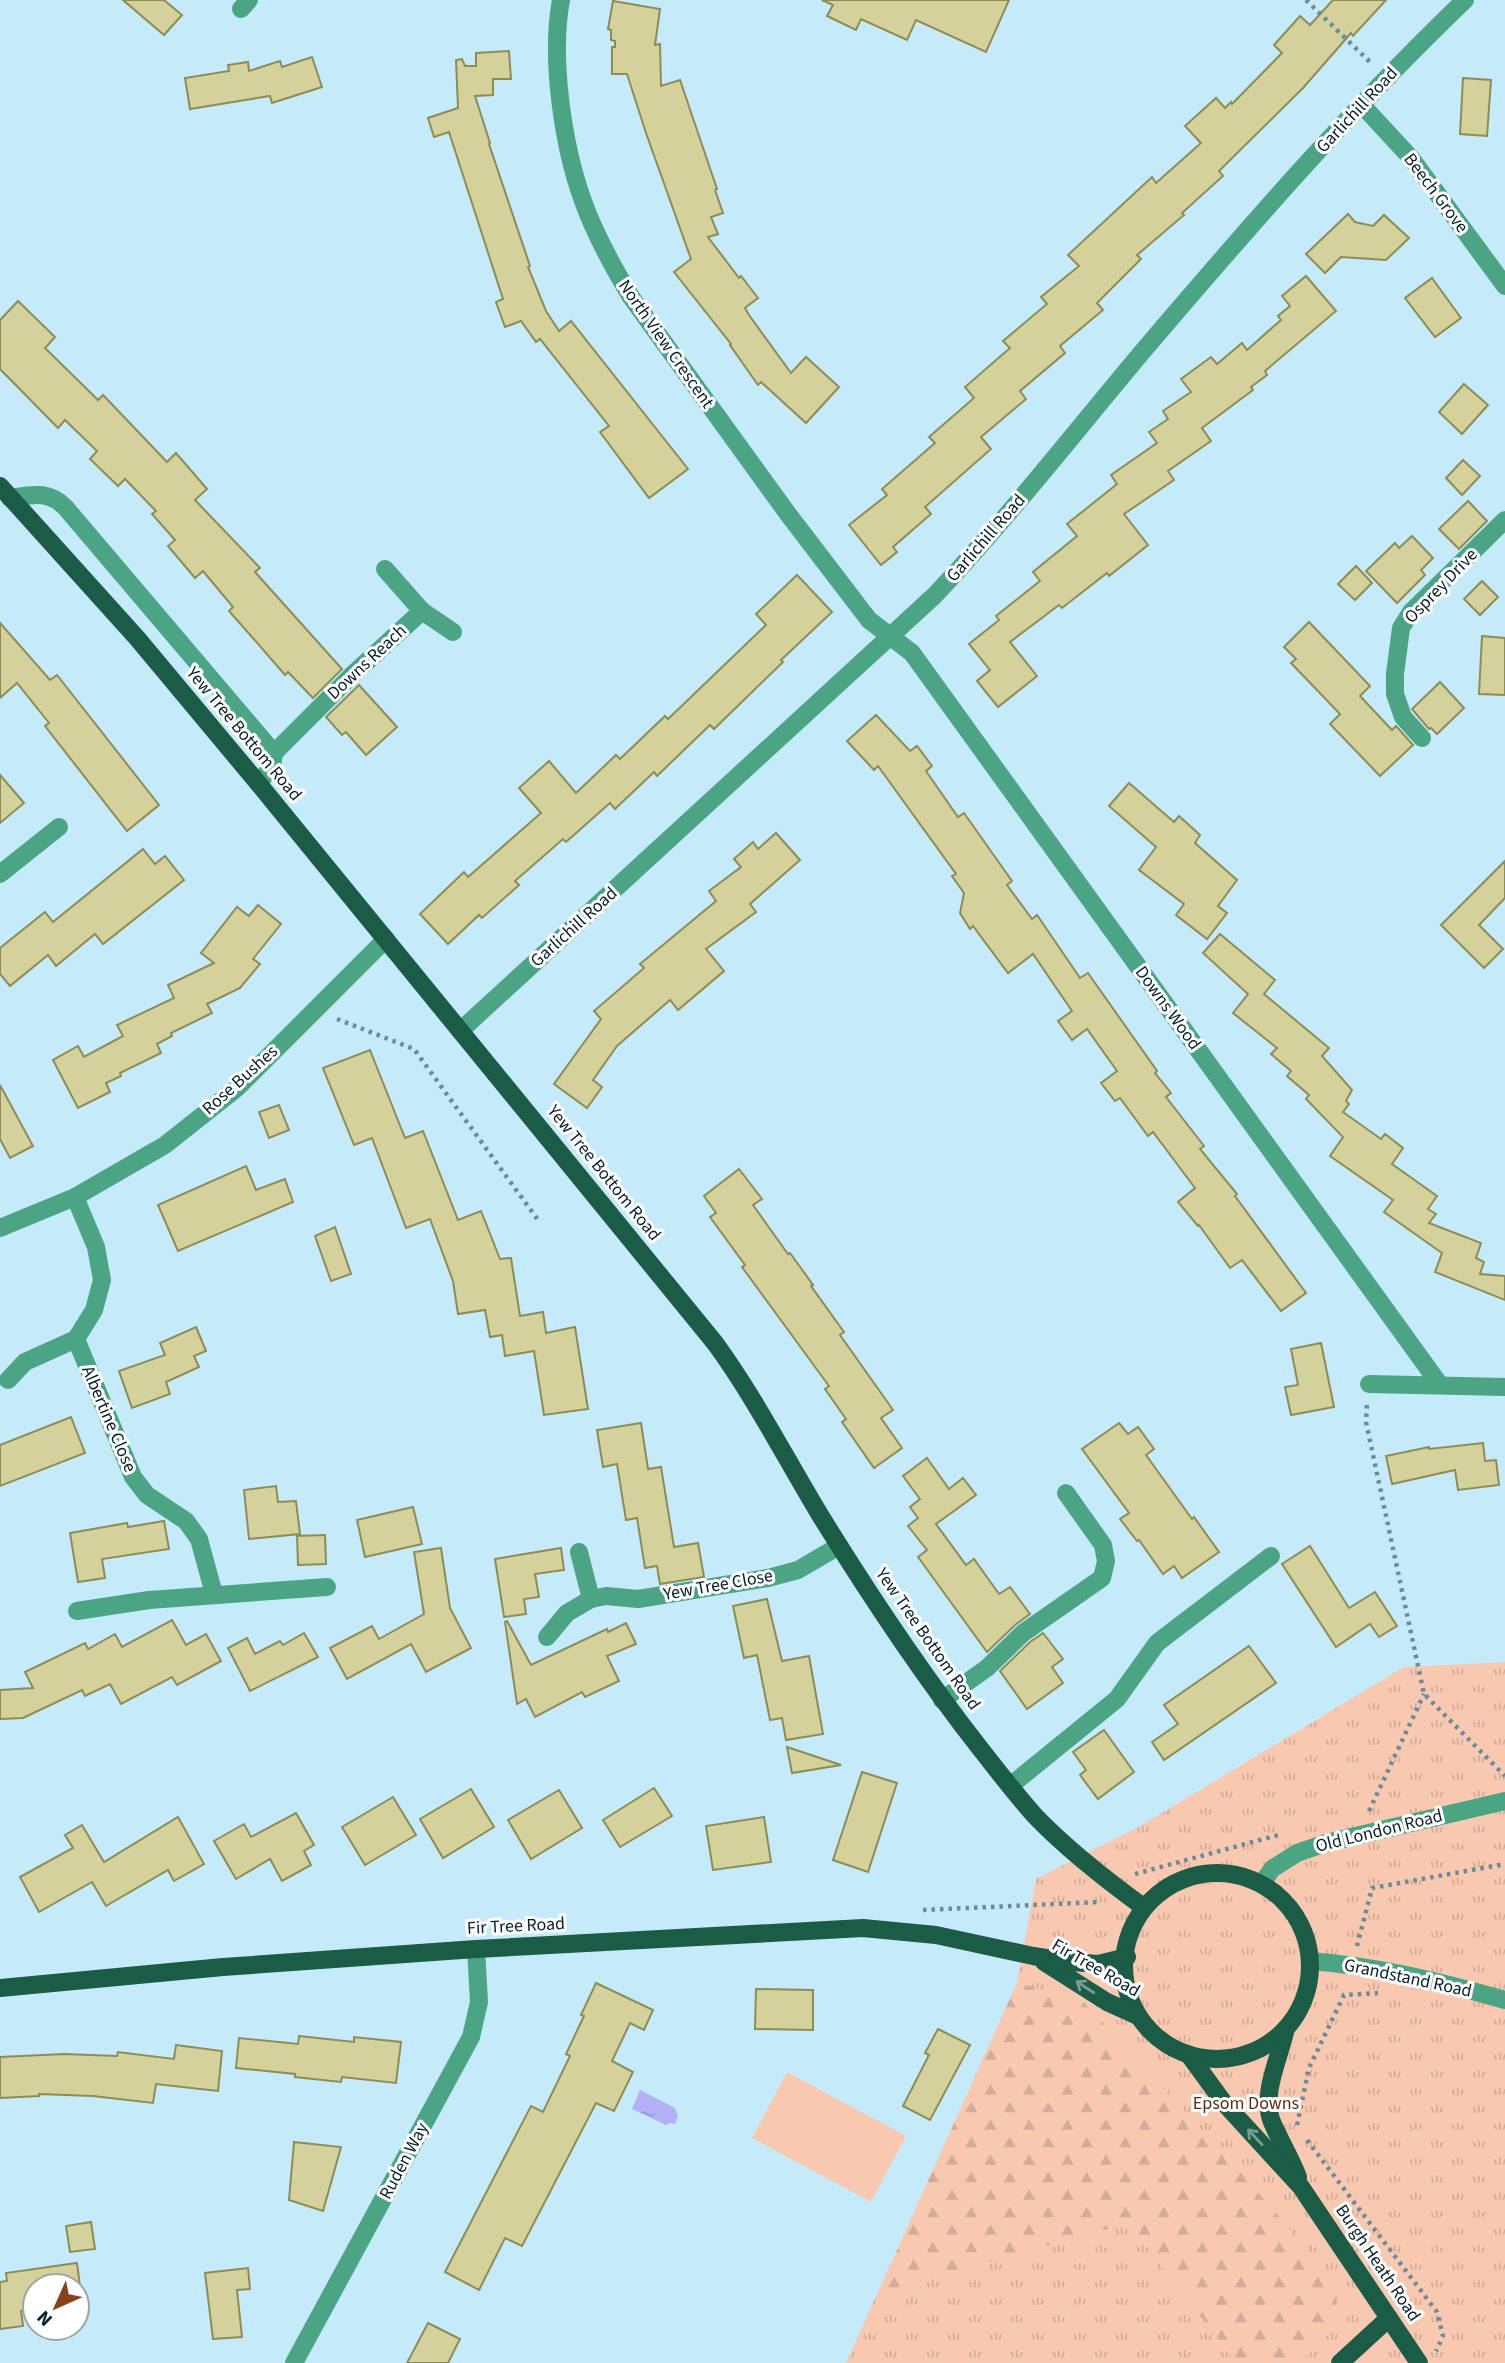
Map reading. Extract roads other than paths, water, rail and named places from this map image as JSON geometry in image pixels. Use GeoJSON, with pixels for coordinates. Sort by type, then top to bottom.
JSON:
{"type":"FeatureCollection","features":[{"type":"Feature","properties":{"kind":"main road","name":"Yew Tree Bottom Road"},"geometry":{"type":"LineString","coordinates":[[5,492],[137,638],[258,783],[715,1343],[763,1414],[883,1617],[942,1700],[1010,1786],[1060,1840],[1142,1906]]}},
{"type":"Feature","properties":{"kind":"main road"},"geometry":{"type":"LineString","coordinates":[[1218,1871],[1264,1882],[1290,1910],[1309,1944],[1311,1961],[1305,2000],[1285,2032],[1258,2049],[1232,2058],[1189,2055],[1156,2038],[1138,2016],[1131,1999],[1127,1957],[1129,1935],[1142,1906],[1168,1887],[1218,1871]]}},
{"type":"Feature","properties":{"kind":"main road","name":"Fir Tree Road"},"geometry":{"type":"LineString","coordinates":[[0,1988],[223,1967],[476,1949],[863,1928],[936,1935],[1033,1956],[1098,1964],[1127,1957]]}},
{"type":"Feature","properties":{"kind":"main road","name":"Fir Tree Road"},"geometry":{"type":"LineString","coordinates":[[1033,1956],[1107,2001],[1138,2016]]}},
{"type":"Feature","properties":{"kind":"main road","name":"Burgh Heath Road"},"geometry":{"type":"LineString","coordinates":[[1285,2032],[1269,2092],[1271,2120],[1289,2155],[1301,2187]]}},
{"type":"Feature","properties":{"kind":"main road","name":"Burgh Heath Road"},"geometry":{"type":"LineString","coordinates":[[1189,2055],[1224,2103],[1301,2187],[1389,2318],[1424,2360]]}},
{"type":"Feature","properties":{"kind":"main road"},"geometry":{"type":"LineString","coordinates":[[1340,2363],[1389,2318]]}},
{"type":"Feature","properties":{"kind":"street","name":"North View Crescent"},"geometry":{"type":"LineString","coordinates":[[561,0],[558,67],[565,134],[583,201],[609,261],[631,298],[788,514],[869,620],[890,637]]}},
{"type":"Feature","properties":{"kind":"street","name":"Garlichill Road"},"geometry":{"type":"LineString","coordinates":[[460,1031],[934,596],[982,545],[1143,351],[1362,104],[1465,0]]}},
{"type":"Feature","properties":{"kind":"street","name":"Beech Grove"},"geometry":{"type":"LineString","coordinates":[[1362,104],[1411,158],[1505,286]]}},
{"type":"Feature","properties":{"kind":"street"},"geometry":{"type":"LineString","coordinates":[[5,492],[55,498],[274,753]]}},
{"type":"Feature","properties":{"kind":"street","name":"Osprey Drive"},"geometry":{"type":"LineString","coordinates":[[1422,738],[1404,717],[1395,694],[1401,628],[1412,612],[1505,520]]}},
{"type":"Feature","properties":{"kind":"street","name":"Downs Reach"},"geometry":{"type":"LineString","coordinates":[[258,783],[272,766],[274,753],[349,677],[422,611],[385,569]]}},
{"type":"Feature","properties":{"kind":"street"},"geometry":{"type":"LineString","coordinates":[[422,611],[453,632]]}},
{"type":"Feature","properties":{"kind":"street","name":"Downs Wood"},"geometry":{"type":"LineString","coordinates":[[890,637],[912,653],[1440,1385]]}},
{"type":"Feature","properties":{"kind":"street"},"geometry":{"type":"LineString","coordinates":[[0,874],[59,827]]}},
{"type":"Feature","properties":{"kind":"street","name":"Rose Bushes"},"geometry":{"type":"LineString","coordinates":[[0,1228],[75,1197],[165,1145],[237,1087],[386,939]]}},
{"type":"Feature","properties":{"kind":"street"},"geometry":{"type":"LineString","coordinates":[[8,1380],[25,1362],[76,1339],[94,1310],[102,1280],[96,1247],[75,1197]]}},
{"type":"Feature","properties":{"kind":"street","name":"Albertine Close"},"geometry":{"type":"LineString","coordinates":[[76,1339],[132,1477],[147,1495],[186,1521],[199,1539],[214,1594]]}},
{"type":"Feature","properties":{"kind":"street"},"geometry":{"type":"LineString","coordinates":[[1368,1384],[1505,1387]]}},
{"type":"Feature","properties":{"kind":"street"},"geometry":{"type":"LineString","coordinates":[[942,1700],[987,1668],[1023,1633],[1102,1578],[1106,1561],[1103,1545],[1066,1493]]}},
{"type":"Feature","properties":{"kind":"street","name":"Yew Tree Close"},"geometry":{"type":"LineString","coordinates":[[591,1599],[606,1596],[638,1599],[768,1578],[798,1570],[839,1546]]}},
{"type":"Feature","properties":{"kind":"street"},"geometry":{"type":"LineString","coordinates":[[548,1637],[567,1613],[591,1599],[579,1552]]}},
{"type":"Feature","properties":{"kind":"street"},"geometry":{"type":"LineString","coordinates":[[1010,1786],[1117,1699],[1157,1643],[1271,1556]]}},
{"type":"Feature","properties":{"kind":"street"},"geometry":{"type":"LineString","coordinates":[[77,1611],[149,1600],[327,1587]]}},
{"type":"Feature","properties":{"kind":"street","name":"Old London Road"},"geometry":{"type":"LineString","coordinates":[[1264,1882],[1272,1869],[1297,1853],[1326,1843],[1505,1801]]}},
{"type":"Feature","properties":{"kind":"street","name":"Ruden Way"},"geometry":{"type":"LineString","coordinates":[[294,2363],[471,2037],[479,2002],[476,1949]]}},
{"type":"Feature","properties":{"kind":"street","name":"Grandstand Road"},"geometry":{"type":"LineString","coordinates":[[1311,1961],[1448,1984],[1505,2000]]}},
{"type":"Feature","properties":{"kind":"water"},"geometry":{"type":"Polygon","coordinates":[[[640,2090],[675,2108],[678,2116],[675,2124],[666,2125],[632,2109],[640,2090]]]}},
{"type":"Feature","properties":{"kind":"park label","name":"Epsom Downs"},"geometry":{"type":"Point","coordinates":[1246,2103]}}]}
